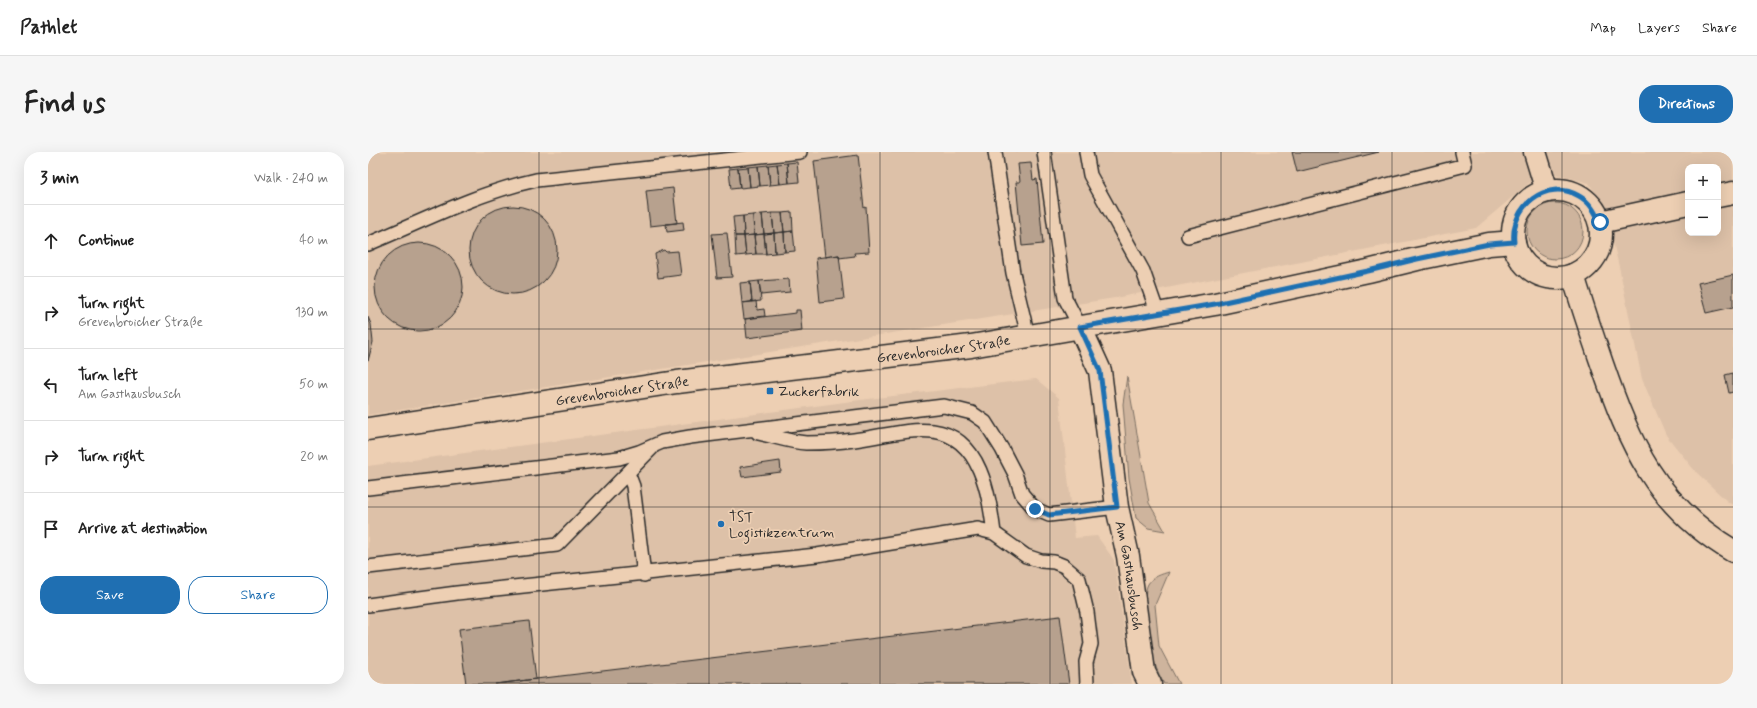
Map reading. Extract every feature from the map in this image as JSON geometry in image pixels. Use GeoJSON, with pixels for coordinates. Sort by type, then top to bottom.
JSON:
{"type":"FeatureCollection","features":[{"type":"Feature","properties":{"kind":"street"},"geometry":{"type":"LineString","coordinates":[[1535,152],[1547,192]]}},
{"type":"Feature","properties":{"kind":"street"},"geometry":{"type":"LineString","coordinates":[[1564,191],[1580,196],[1592,207],[1600,222],[1601,238],[1597,253],[1587,266],[1573,275],[1555,278],[1537,273],[1522,260],[1514,242],[1515,223],[1520,211],[1535,196],[1547,192],[1564,191]]}},
{"type":"Feature","properties":{"kind":"street"},"geometry":{"type":"LineString","coordinates":[[1721,195],[1733,193]]}},
{"type":"Feature","properties":{"kind":"street"},"geometry":{"type":"LineString","coordinates":[[1600,222],[1685,204]]}},
{"type":"Feature","properties":{"kind":"street","name":"Grevenbroicher Straße"},"geometry":{"type":"LineString","coordinates":[[368,429],[677,382],[971,346],[1223,303],[1417,259],[1489,244],[1514,242]]}},
{"type":"Feature","properties":{"kind":"street"},"geometry":{"type":"LineString","coordinates":[[1573,275],[1616,406],[1643,463],[1657,484],[1682,513],[1711,537],[1733,551]]}},
{"type":"Feature","properties":{"kind":"street","name":"Am Gasthausbusch"},"geometry":{"type":"LineString","coordinates":[[1080,327],[1100,371],[1117,507],[1128,556],[1144,672],[1150,684]]}},
{"type":"Feature","properties":{"kind":"lane"},"geometry":{"type":"LineString","coordinates":[[368,244],[477,197],[507,186],[536,180],[800,152]]}},
{"type":"Feature","properties":{"kind":"lane"},"geometry":{"type":"LineString","coordinates":[[995,152],[1013,273],[1028,336]]}},
{"type":"Feature","properties":{"kind":"lane"},"geometry":{"type":"LineString","coordinates":[[1044,152],[1065,298],[1080,327]]}},
{"type":"Feature","properties":{"kind":"lane"},"geometry":{"type":"LineString","coordinates":[[1086,152],[1090,175],[1142,271],[1158,314]]}},
{"type":"Feature","properties":{"kind":"lane"},"geometry":{"type":"LineString","coordinates":[[1188,236],[1466,165],[1462,152]]}},
{"type":"Feature","properties":{"kind":"lane"},"geometry":{"type":"LineString","coordinates":[[368,488],[620,458],[662,442],[690,437],[944,406],[972,413],[985,422],[1002,449],[1015,474],[1022,494],[1035,509],[1049,515],[1117,507]]}},
{"type":"Feature","properties":{"kind":"lane"},"geometry":{"type":"LineString","coordinates":[[746,431],[804,443],[854,440],[908,432],[934,431],[949,436],[963,444],[974,457],[985,481],[994,533]]}},
{"type":"Feature","properties":{"kind":"lane"},"geometry":{"type":"LineString","coordinates":[[368,567],[557,545],[655,445]]}},
{"type":"Feature","properties":{"kind":"lane"},"geometry":{"type":"LineString","coordinates":[[628,473],[633,486],[644,574]]}},
{"type":"Feature","properties":{"kind":"lane"},"geometry":{"type":"LineString","coordinates":[[368,605],[457,593],[817,555],[978,529],[994,533],[1026,556],[1041,561],[1054,562],[1064,566],[1079,579],[1087,612],[1090,644],[1086,662],[1087,684]]}},
{"type":"Feature","properties":{"kind":"shaded area"},"geometry":{"type":"Polygon","coordinates":[[[368,152],[1733,152],[1733,505],[1695,471],[1666,435],[1642,379],[1620,271],[1605,208],[1589,183],[1555,174],[1529,183],[1476,228],[1115,298],[368,415],[368,152]]]}},
{"type":"Feature","properties":{"kind":"shaded area"},"geometry":{"type":"Polygon","coordinates":[[[1555,203],[1566,205],[1575,211],[1581,220],[1583,231],[1581,242],[1575,251],[1566,257],[1555,259],[1544,257],[1535,251],[1529,242],[1527,231],[1529,220],[1535,211],[1544,205],[1555,203]]]}},
{"type":"Feature","properties":{"kind":"shaded area"},"geometry":{"type":"Polygon","coordinates":[[[1127,376],[1149,503],[1165,531],[1148,528],[1136,518],[1129,478],[1123,404],[1127,376]]]}},
{"type":"Feature","properties":{"kind":"shaded area","name":"TST Logistikzentrum"},"geometry":{"type":"Polygon","coordinates":[[[1036,379],[1059,398],[1075,538],[1097,536],[1114,560],[1132,684],[368,684],[368,466],[860,400],[1036,379]]]}},
{"type":"Feature","properties":{"kind":"shaded area"},"geometry":{"type":"Polygon","coordinates":[[[1169,572],[1155,605],[1159,646],[1179,684],[1164,684],[1155,664],[1147,624],[1145,600],[1148,584],[1160,575],[1169,572]]]}},
{"type":"Feature","properties":{"kind":"building"},"geometry":{"type":"Polygon","coordinates":[[[1292,152],[1379,152],[1297,172],[1292,152]]]}},
{"type":"Feature","properties":{"kind":"building"},"geometry":{"type":"Polygon","coordinates":[[[858,155],[864,208],[866,207],[869,252],[854,253],[855,256],[839,258],[839,255],[825,257],[814,161],[858,155]]]}},
{"type":"Feature","properties":{"kind":"building"},"geometry":{"type":"Polygon","coordinates":[[[797,162],[799,182],[789,183],[787,163],[797,162]]]}},
{"type":"Feature","properties":{"kind":"building"},"geometry":{"type":"Polygon","coordinates":[[[787,163],[789,183],[780,184],[777,164],[787,163]]]}},
{"type":"Feature","properties":{"kind":"building"},"geometry":{"type":"Polygon","coordinates":[[[1031,163],[1033,180],[1037,179],[1043,244],[1022,246],[1016,182],[1020,182],[1018,164],[1031,163]]]}},
{"type":"Feature","properties":{"kind":"building"},"geometry":{"type":"Polygon","coordinates":[[[777,164],[780,184],[770,185],[768,165],[777,164]]]}},
{"type":"Feature","properties":{"kind":"building"},"geometry":{"type":"Polygon","coordinates":[[[768,165],[770,185],[760,186],[758,166],[768,165]]]}},
{"type":"Feature","properties":{"kind":"building"},"geometry":{"type":"Polygon","coordinates":[[[758,166],[760,186],[750,187],[748,167],[758,166]]]}},
{"type":"Feature","properties":{"kind":"building"},"geometry":{"type":"Polygon","coordinates":[[[748,167],[750,187],[740,188],[738,168],[748,167]]]}},
{"type":"Feature","properties":{"kind":"building"},"geometry":{"type":"Polygon","coordinates":[[[738,168],[740,188],[731,189],[729,169],[738,168]]]}},
{"type":"Feature","properties":{"kind":"building"},"geometry":{"type":"Polygon","coordinates":[[[673,188],[677,223],[650,226],[646,191],[673,188]]]}},
{"type":"Feature","properties":{"kind":"building"},"geometry":{"type":"Polygon","coordinates":[[[513,206],[530,210],[544,219],[553,233],[557,250],[553,267],[544,281],[530,290],[513,294],[496,290],[482,281],[473,267],[469,250],[473,233],[482,219],[496,210],[513,206]]]}},
{"type":"Feature","properties":{"kind":"building"},"geometry":{"type":"Polygon","coordinates":[[[792,212],[793,231],[784,232],[782,213],[792,212]]]}},
{"type":"Feature","properties":{"kind":"building"},"geometry":{"type":"Polygon","coordinates":[[[772,213],[782,213],[784,232],[774,233],[772,213]]]}},
{"type":"Feature","properties":{"kind":"building"},"geometry":{"type":"Polygon","coordinates":[[[772,213],[774,233],[764,234],[762,214],[772,213]]]}},
{"type":"Feature","properties":{"kind":"building"},"geometry":{"type":"Polygon","coordinates":[[[762,214],[764,234],[754,235],[753,215],[762,214]]]}},
{"type":"Feature","properties":{"kind":"building"},"geometry":{"type":"Polygon","coordinates":[[[753,215],[754,235],[744,236],[743,216],[753,215]]]}},
{"type":"Feature","properties":{"kind":"building"},"geometry":{"type":"Polygon","coordinates":[[[743,216],[744,236],[735,236],[733,217],[743,216]]]}},
{"type":"Feature","properties":{"kind":"building"},"geometry":{"type":"Polygon","coordinates":[[[683,222],[684,230],[667,232],[666,224],[683,222]]]}},
{"type":"Feature","properties":{"kind":"building"},"geometry":{"type":"Polygon","coordinates":[[[793,231],[795,251],[785,252],[784,232],[793,231]]]}},
{"type":"Feature","properties":{"kind":"building"},"geometry":{"type":"Polygon","coordinates":[[[784,232],[785,252],[775,253],[774,233],[784,232]]]}},
{"type":"Feature","properties":{"kind":"building"},"geometry":{"type":"Polygon","coordinates":[[[727,233],[732,277],[717,278],[712,234],[727,233]]]}},
{"type":"Feature","properties":{"kind":"building"},"geometry":{"type":"Polygon","coordinates":[[[774,233],[775,253],[766,254],[764,234],[774,233]]]}},
{"type":"Feature","properties":{"kind":"building"},"geometry":{"type":"Polygon","coordinates":[[[764,234],[766,254],[756,254],[754,235],[764,234]]]}},
{"type":"Feature","properties":{"kind":"building"},"geometry":{"type":"Polygon","coordinates":[[[754,235],[756,254],[746,255],[744,236],[754,235]]]}},
{"type":"Feature","properties":{"kind":"building"},"geometry":{"type":"Polygon","coordinates":[[[735,236],[744,236],[746,255],[736,256],[735,236]]]}},
{"type":"Feature","properties":{"kind":"building"},"geometry":{"type":"Polygon","coordinates":[[[419,243],[436,247],[450,256],[459,270],[463,287],[459,304],[450,318],[436,327],[419,331],[402,327],[388,318],[379,304],[375,287],[379,270],[388,256],[402,247],[419,243]]]}},
{"type":"Feature","properties":{"kind":"building"},"geometry":{"type":"Polygon","coordinates":[[[664,250],[666,252],[678,251],[681,275],[658,278],[655,254],[664,250]]]}},
{"type":"Feature","properties":{"kind":"building"},"geometry":{"type":"Polygon","coordinates":[[[839,255],[844,299],[820,302],[816,258],[839,255]]]}},
{"type":"Feature","properties":{"kind":"building"},"geometry":{"type":"Polygon","coordinates":[[[1733,275],[1733,307],[1706,313],[1698,283],[1733,275]]]}},
{"type":"Feature","properties":{"kind":"building"},"geometry":{"type":"Polygon","coordinates":[[[789,279],[790,292],[761,295],[759,281],[789,279]]]}},
{"type":"Feature","properties":{"kind":"building"},"geometry":{"type":"Polygon","coordinates":[[[759,281],[761,301],[752,302],[750,282],[759,281]]]}},
{"type":"Feature","properties":{"kind":"building"},"geometry":{"type":"Polygon","coordinates":[[[750,282],[752,302],[742,303],[740,283],[750,282]]]}},
{"type":"Feature","properties":{"kind":"building"},"geometry":{"type":"Polygon","coordinates":[[[756,301],[757,310],[764,309],[765,316],[744,319],[742,303],[756,301]]]}},
{"type":"Feature","properties":{"kind":"building"},"geometry":{"type":"Polygon","coordinates":[[[796,310],[800,310],[802,331],[747,338],[745,319],[796,313],[796,310]]]}},
{"type":"Feature","properties":{"kind":"building"},"geometry":{"type":"Polygon","coordinates":[[[368,317],[371,324],[373,342],[368,361],[368,317]]]}},
{"type":"Feature","properties":{"kind":"building"},"geometry":{"type":"Polygon","coordinates":[[[1733,373],[1733,392],[1729,393],[1725,375],[1733,373]]]}},
{"type":"Feature","properties":{"kind":"building"},"geometry":{"type":"Polygon","coordinates":[[[780,461],[781,472],[742,477],[740,467],[780,461]]]}},
{"type":"Feature","properties":{"kind":"building"},"geometry":{"type":"Polygon","coordinates":[[[1060,616],[1069,684],[495,684],[536,679],[1060,616]]]}},
{"type":"Feature","properties":{"kind":"building"},"geometry":{"type":"Polygon","coordinates":[[[529,621],[536,679],[495,684],[466,684],[459,629],[529,621]]]}},
{"type":"Feature","properties":{"kind":"place","name":"Zuckerfabrik"},"geometry":{"type":"Point","coordinates":[770,391]}},
{"type":"Feature","properties":{"kind":"place","name":"TST Logistikzentrum"},"geometry":{"type":"Point","coordinates":[721,524]}},
{"type":"Feature","properties":{"kind":"route"},"geometry":{"type":"LineString","coordinates":[[1035,509],[1049,515],[1117,507],[1100,371],[1080,327],[1215,304],[1489,244],[1514,242],[1513,235],[1515,223],[1520,211],[1535,196],[1555,190],[1580,196],[1592,207],[1600,222]]}}]}
